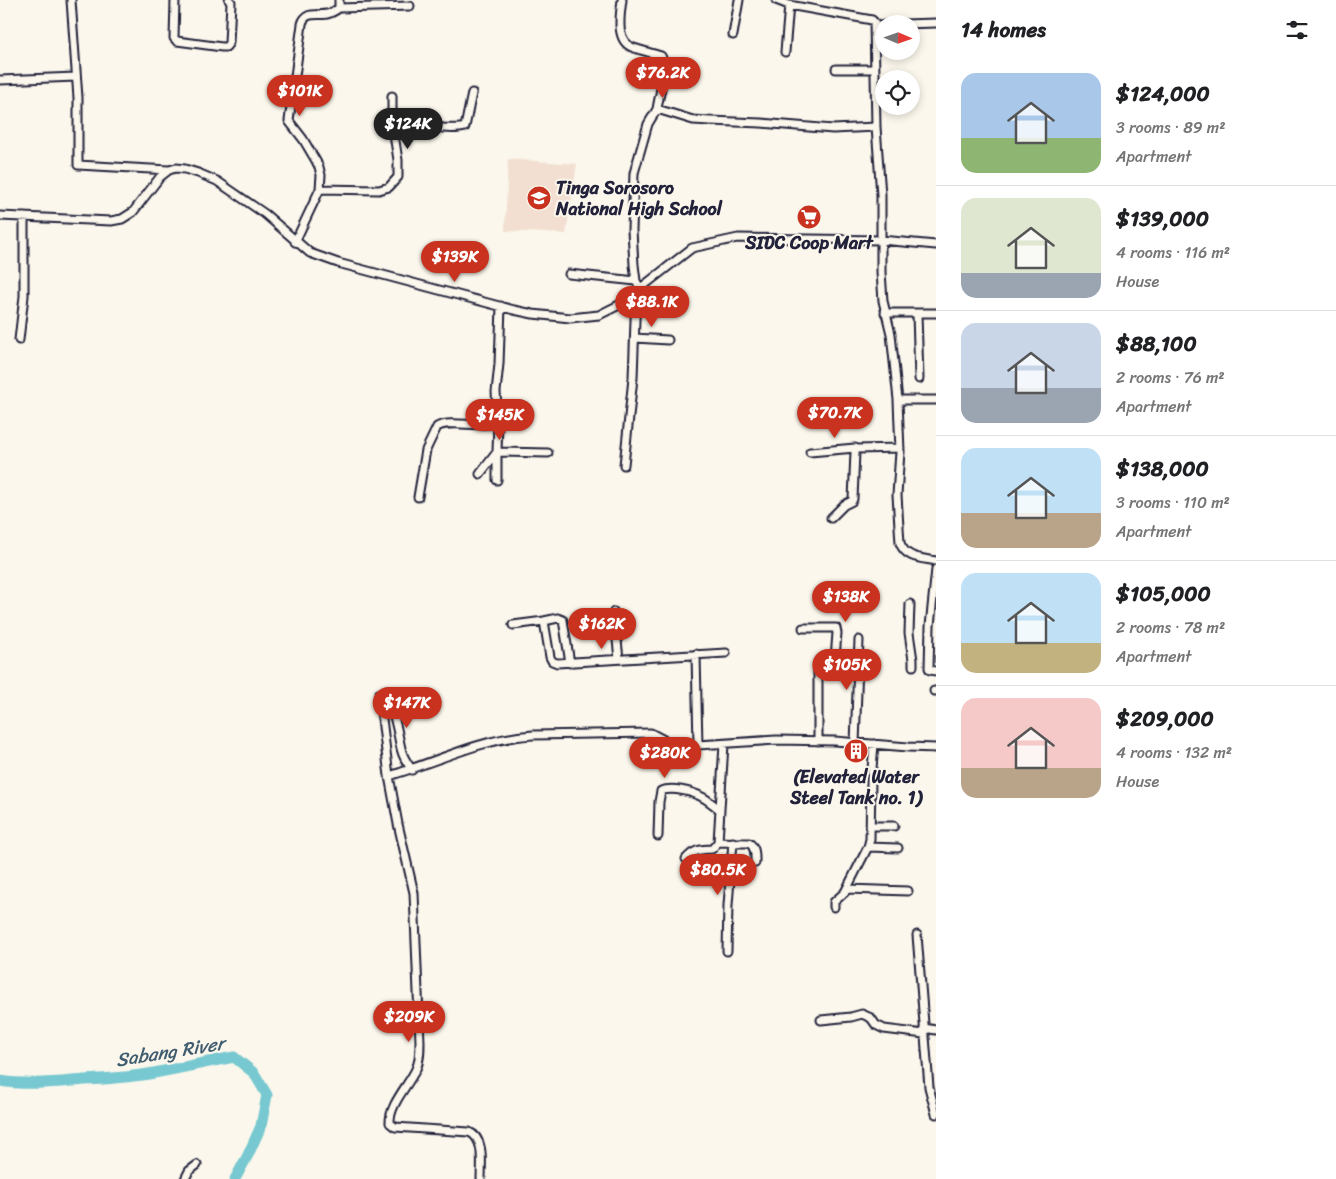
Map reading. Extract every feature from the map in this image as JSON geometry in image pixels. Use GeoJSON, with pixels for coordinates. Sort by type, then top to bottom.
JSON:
{"type":"FeatureCollection","features":[{"type":"Feature","properties":{"kind":"street"},"geometry":{"type":"LineString","coordinates":[[71,0],[78,98],[78,165],[169,170],[176,168],[198,173],[217,181],[265,214],[295,242],[310,253],[338,263],[533,314],[570,318],[599,315],[619,305],[637,287],[692,248],[738,238],[881,240],[936,245]]}},
{"type":"Feature","properties":{"kind":"street"},"geometry":{"type":"LineString","coordinates":[[175,0],[174,38],[177,41],[222,47],[226,47],[229,43],[232,1]]}},
{"type":"Feature","properties":{"kind":"street"},"geometry":{"type":"LineString","coordinates":[[339,0],[339,8]]}},
{"type":"Feature","properties":{"kind":"street"},"geometry":{"type":"LineString","coordinates":[[622,0],[620,21],[622,38],[628,46],[661,56],[663,60],[657,109],[648,124],[634,173],[632,230],[637,287],[633,378],[624,465]]}},
{"type":"Feature","properties":{"kind":"street"},"geometry":{"type":"LineString","coordinates":[[733,35],[739,0]]}},
{"type":"Feature","properties":{"kind":"street"},"geometry":{"type":"LineString","coordinates":[[776,0],[789,5],[872,20],[874,22],[876,127],[881,184],[881,272],[885,313],[891,334],[898,400],[900,448],[897,495],[900,543],[907,554],[936,561]]}},
{"type":"Feature","properties":{"kind":"street"},"geometry":{"type":"LineString","coordinates":[[295,242],[320,189],[321,176],[319,167],[288,117],[304,19],[308,15],[328,14],[339,8],[406,4]]}},
{"type":"Feature","properties":{"kind":"street"},"geometry":{"type":"LineString","coordinates":[[785,52],[789,5]]}},
{"type":"Feature","properties":{"kind":"street"},"geometry":{"type":"LineString","coordinates":[[920,23],[936,23]]}},
{"type":"Feature","properties":{"kind":"street"},"geometry":{"type":"LineString","coordinates":[[836,69],[874,69]]}},
{"type":"Feature","properties":{"kind":"street"},"geometry":{"type":"LineString","coordinates":[[0,80],[76,77]]}},
{"type":"Feature","properties":{"kind":"street"},"geometry":{"type":"LineString","coordinates":[[392,122],[440,128],[465,127],[472,93]]}},
{"type":"Feature","properties":{"kind":"street"},"geometry":{"type":"LineString","coordinates":[[320,189],[379,190],[389,186],[398,177],[398,160],[392,122],[392,96]]}},
{"type":"Feature","properties":{"kind":"street"},"geometry":{"type":"LineString","coordinates":[[657,109],[693,120],[833,129],[876,127]]}},
{"type":"Feature","properties":{"kind":"street"},"geometry":{"type":"LineString","coordinates":[[0,216],[111,221],[122,219],[133,212],[160,177],[169,170]]}},
{"type":"Feature","properties":{"kind":"street"},"geometry":{"type":"LineString","coordinates":[[19,340],[24,296],[24,217]]}},
{"type":"Feature","properties":{"kind":"street"},"geometry":{"type":"LineString","coordinates":[[569,274],[637,287]]}},
{"type":"Feature","properties":{"kind":"street"},"geometry":{"type":"LineString","coordinates":[[497,480],[498,422],[496,392],[501,306]]}},
{"type":"Feature","properties":{"kind":"street"},"geometry":{"type":"LineString","coordinates":[[885,313],[936,313]]}},
{"type":"Feature","properties":{"kind":"street"},"geometry":{"type":"LineString","coordinates":[[917,313],[919,379]]}},
{"type":"Feature","properties":{"kind":"street"},"geometry":{"type":"LineString","coordinates":[[635,338],[668,340]]}},
{"type":"Feature","properties":{"kind":"street"},"geometry":{"type":"LineString","coordinates":[[898,400],[936,400]]}},
{"type":"Feature","properties":{"kind":"street"},"geometry":{"type":"LineString","coordinates":[[418,497],[426,450],[437,428],[444,425],[486,425],[498,422]]}},
{"type":"Feature","properties":{"kind":"street"},"geometry":{"type":"LineString","coordinates":[[810,452],[855,448],[900,448]]}},
{"type":"Feature","properties":{"kind":"street"},"geometry":{"type":"LineString","coordinates":[[831,518],[853,499],[854,452],[857,448]]}},
{"type":"Feature","properties":{"kind":"street"},"geometry":{"type":"LineString","coordinates":[[497,452],[548,453]]}},
{"type":"Feature","properties":{"kind":"street"},"geometry":{"type":"LineString","coordinates":[[480,474],[497,452]]}},
{"type":"Feature","properties":{"kind":"street"},"geometry":{"type":"LineString","coordinates":[[936,569],[930,626],[929,668],[936,671]]}},
{"type":"Feature","properties":{"kind":"street"},"geometry":{"type":"LineString","coordinates":[[910,604],[909,633],[914,660],[913,666]]}},
{"type":"Feature","properties":{"kind":"street"},"geometry":{"type":"LineString","coordinates":[[614,612],[619,659]]}},
{"type":"Feature","properties":{"kind":"street"},"geometry":{"type":"LineString","coordinates":[[513,625],[558,618],[563,620],[570,663]]}},
{"type":"Feature","properties":{"kind":"street"},"geometry":{"type":"LineString","coordinates":[[544,621],[550,657],[552,661],[557,663],[726,653]]}},
{"type":"Feature","properties":{"kind":"street"},"geometry":{"type":"LineString","coordinates":[[803,628],[836,628],[838,633],[835,659],[837,663],[842,666],[858,666]]}},
{"type":"Feature","properties":{"kind":"street"},"geometry":{"type":"LineString","coordinates":[[855,743],[859,640]]}},
{"type":"Feature","properties":{"kind":"street"},"geometry":{"type":"LineString","coordinates":[[696,654],[698,746]]}},
{"type":"Feature","properties":{"kind":"street"},"geometry":{"type":"LineString","coordinates":[[818,672],[818,741]]}},
{"type":"Feature","properties":{"kind":"street"},"geometry":{"type":"LineString","coordinates":[[412,770],[401,750],[390,705],[386,698],[379,694],[389,776],[414,893],[420,1042],[417,1067],[393,1108],[390,1123],[395,1127],[469,1132],[474,1134],[480,1147],[483,1179]]}},
{"type":"Feature","properties":{"kind":"street"},"geometry":{"type":"LineString","coordinates":[[389,776],[412,770],[451,755],[517,736],[651,733],[672,744],[682,746],[776,740],[936,748]]}},
{"type":"Feature","properties":{"kind":"street"},"geometry":{"type":"LineString","coordinates":[[686,859],[696,851],[712,849],[718,842],[724,744]]}},
{"type":"Feature","properties":{"kind":"street"},"geometry":{"type":"LineString","coordinates":[[834,907],[834,902],[847,889],[868,847],[870,839],[874,744]]}},
{"type":"Feature","properties":{"kind":"street"},"geometry":{"type":"LineString","coordinates":[[658,836],[661,791],[670,789],[696,794],[719,809]]}},
{"type":"Feature","properties":{"kind":"street"},"geometry":{"type":"LineString","coordinates":[[871,826],[894,826]]}},
{"type":"Feature","properties":{"kind":"street"},"geometry":{"type":"LineString","coordinates":[[718,842],[748,843],[752,845],[755,863]]}},
{"type":"Feature","properties":{"kind":"street"},"geometry":{"type":"LineString","coordinates":[[727,951],[728,905],[733,842]]}},
{"type":"Feature","properties":{"kind":"street"},"geometry":{"type":"LineString","coordinates":[[868,847],[898,848]]}},
{"type":"Feature","properties":{"kind":"street"},"geometry":{"type":"LineString","coordinates":[[847,889],[908,891]]}},
{"type":"Feature","properties":{"kind":"street"},"geometry":{"type":"LineString","coordinates":[[917,935],[929,1087],[936,1114]]}},
{"type":"Feature","properties":{"kind":"street"},"geometry":{"type":"LineString","coordinates":[[821,1020],[862,1014],[871,1018],[876,1025],[884,1029],[936,1030]]}},
{"type":"Feature","properties":{"kind":"street"},"geometry":{"type":"LineString","coordinates":[[185,1179],[189,1171],[197,1165]]}},
{"type":"Feature","properties":{"kind":"shaded area","name":"Tinga Sorosoro National High School"},"geometry":{"type":"Polygon","coordinates":[[[508,159],[577,164],[566,234],[505,231],[508,159]]]}},
{"type":"Feature","properties":{"kind":"waterway","name":"Sabang River"},"geometry":{"type":"LineString","coordinates":[[0,1081],[36,1083],[124,1077],[234,1057],[254,1073],[267,1095],[261,1126],[235,1179]]}},
{"type":"Feature","properties":{"kind":"place","name":"Tinga Sorosoro National High School"},"geometry":{"type":"Point","coordinates":[539,198]}},
{"type":"Feature","properties":{"kind":"place","name":"SIDC Coop Mart"},"geometry":{"type":"Point","coordinates":[809,217]}},
{"type":"Feature","properties":{"kind":"place","name":"(Elevated Water Steel Tank no. 1)"},"geometry":{"type":"Point","coordinates":[856,751]}}]}
